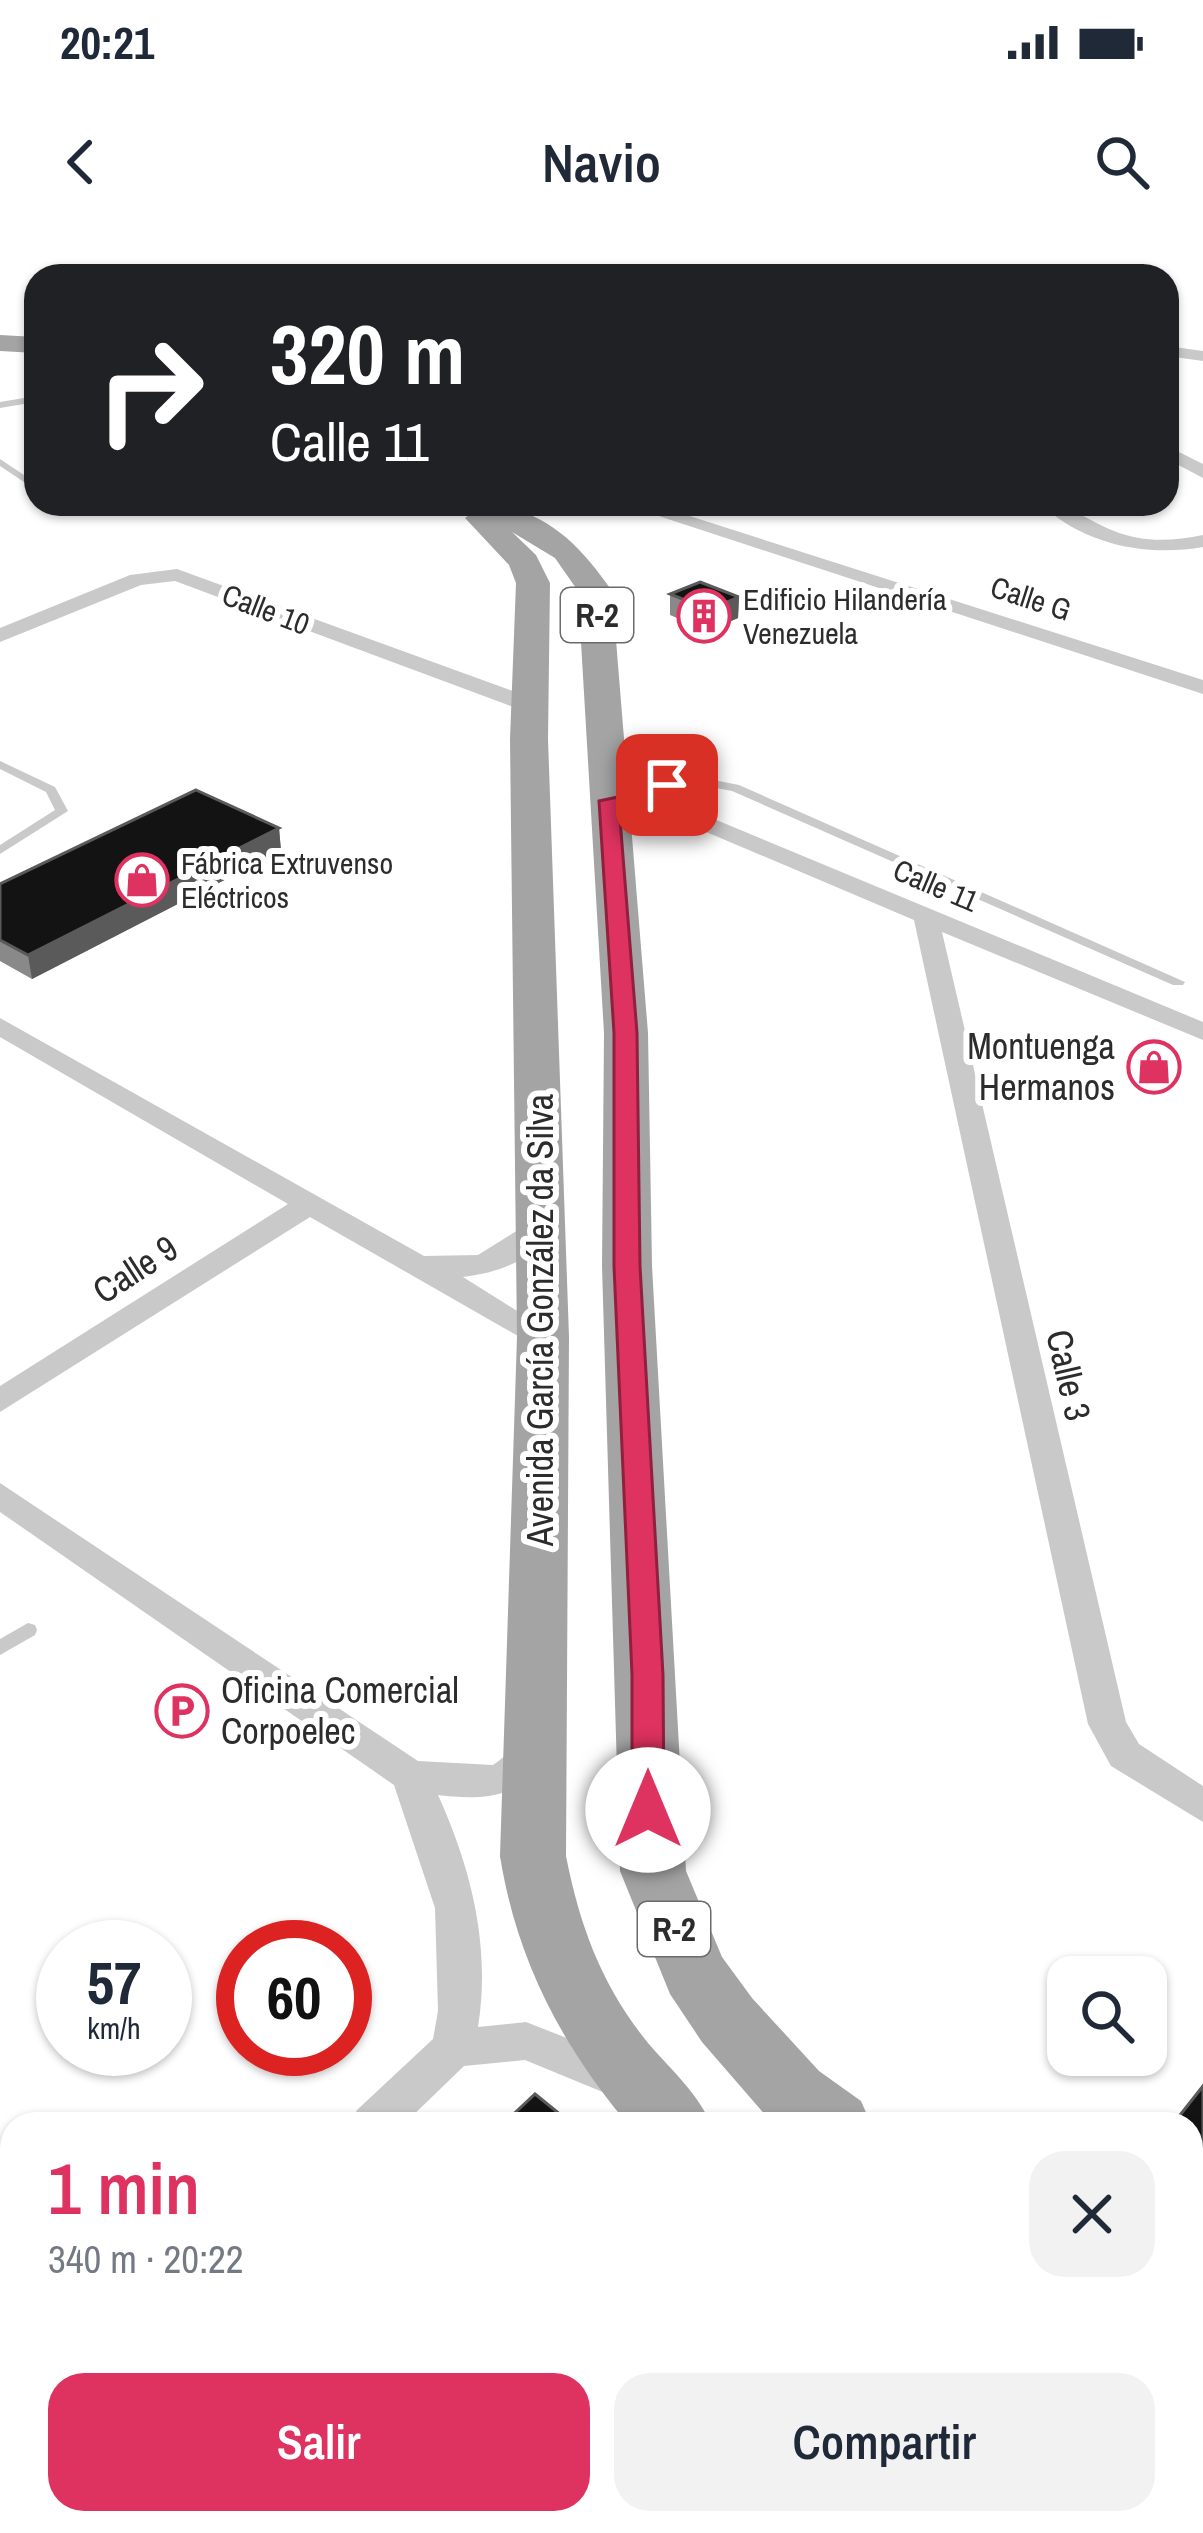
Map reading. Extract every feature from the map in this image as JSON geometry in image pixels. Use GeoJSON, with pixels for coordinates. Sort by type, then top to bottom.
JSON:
{"type":"FeatureCollection","features":[{"type":"Feature","properties":{"kind":"main road","name":"Avenida García González da Silva"},"geometry":{"type":"LineString","coordinates":[[474,516],[506,542],[533,583],[531,723],[543,1337],[539,1734],[533,1856],[539,1910],[580,2009],[665,2112]]}},
{"type":"Feature","properties":{"kind":"main road","name":"R-2"},"geometry":{"type":"LineString","coordinates":[[509,516],[567,551],[590,577],[604,720],[628,793],[627,1266],[653,1870],[694,1973],[727,2020],[793,2094],[819,2112]]}},
{"type":"Feature","properties":{"kind":"main road"},"geometry":{"type":"LineString","coordinates":[[531,723],[562,729],[604,720]]}},
{"type":"Feature","properties":{"kind":"street","name":"Calle G"},"geometry":{"type":"LineString","coordinates":[[694,516],[1203,688]]}},
{"type":"Feature","properties":{"kind":"street"},"geometry":{"type":"LineString","coordinates":[[1072,516],[1122,544],[1151,549],[1203,541]]}},
{"type":"Feature","properties":{"kind":"street","name":"Calle 10"},"geometry":{"type":"LineString","coordinates":[[0,635],[137,579],[177,575],[531,723]]}},
{"type":"Feature","properties":{"kind":"street","name":"Calle 11"},"geometry":{"type":"LineString","coordinates":[[628,793],[1203,1032]]}},
{"type":"Feature","properties":{"kind":"street","name":"Calle 3"},"geometry":{"type":"LineString","coordinates":[[926,917],[1107,1724],[1125,1756],[1203,1805]]}},
{"type":"Feature","properties":{"kind":"street"},"geometry":{"type":"LineString","coordinates":[[0,1026],[543,1337]]}},
{"type":"Feature","properties":{"kind":"street","name":"Calle 9"},"geometry":{"type":"LineString","coordinates":[[0,1401],[312,1202]]}},
{"type":"Feature","properties":{"kind":"street"},"geometry":{"type":"LineString","coordinates":[[418,1264],[452,1268],[487,1263],[508,1256],[542,1229]]}},
{"type":"Feature","properties":{"kind":"street"},"geometry":{"type":"LineString","coordinates":[[0,1495],[409,1774],[475,1783],[506,1779],[526,1762],[539,1734]]}},
{"type":"Feature","properties":{"kind":"street"},"geometry":{"type":"LineString","coordinates":[[409,1774],[445,1852],[461,1936],[464,1994],[453,2048]]}},
{"type":"Feature","properties":{"kind":"street"},"geometry":{"type":"LineString","coordinates":[[386,2112],[453,2048],[487,2042],[541,2045],[622,2080],[663,2112]]}},
{"type":"Feature","properties":{"kind":"lane"},"geometry":{"type":"LineString","coordinates":[[0,764],[51,790],[62,812],[0,850]]}},
{"type":"Feature","properties":{"kind":"lane"},"geometry":{"type":"LineString","coordinates":[[628,793],[688,779],[735,788],[1178,982]]}},
{"type":"Feature","properties":{"kind":"lane"},"geometry":{"type":"LineString","coordinates":[[0,1648],[28,1630]]}},
{"type":"Feature","properties":{"kind":"building"},"geometry":{"type":"Polygon","coordinates":[[[700,582],[739,597],[709,610],[670,594],[700,582]]]}},
{"type":"Feature","properties":{"kind":"building","name":"Fábrica Extruvenso Eléctricos"},"geometry":{"type":"Polygon","coordinates":[[[196,790],[279,828],[28,955],[0,940],[0,884],[196,790]]]}},
{"type":"Feature","properties":{"kind":"building"},"geometry":{"type":"Polygon","coordinates":[[[1203,2086],[1203,2112],[1182,2112],[1203,2086]]]}},
{"type":"Feature","properties":{"kind":"building"},"geometry":{"type":"Polygon","coordinates":[[[535,2094],[557,2112],[516,2112],[535,2094]]]}},
{"type":"Feature","properties":{"kind":"place","name":"Edificio Hilandería Venezuela"},"geometry":{"type":"Point","coordinates":[704,616]}},
{"type":"Feature","properties":{"kind":"place","name":"Fábrica Extruvenso Eléctricos"},"geometry":{"type":"Point","coordinates":[142,880]}},
{"type":"Feature","properties":{"kind":"place","name":"Montuenga Hermanos"},"geometry":{"type":"Point","coordinates":[1154,1067]}},
{"type":"Feature","properties":{"kind":"place","name":"Oficina Comercial Corpoelec"},"geometry":{"type":"Point","coordinates":[182,1711]}},
{"type":"Feature","properties":{"kind":"route"},"geometry":{"type":"LineString","coordinates":[[648,1810],[648,1675],[627,1266],[626,1033],[609,801],[651,796],[667,785]]}}]}
